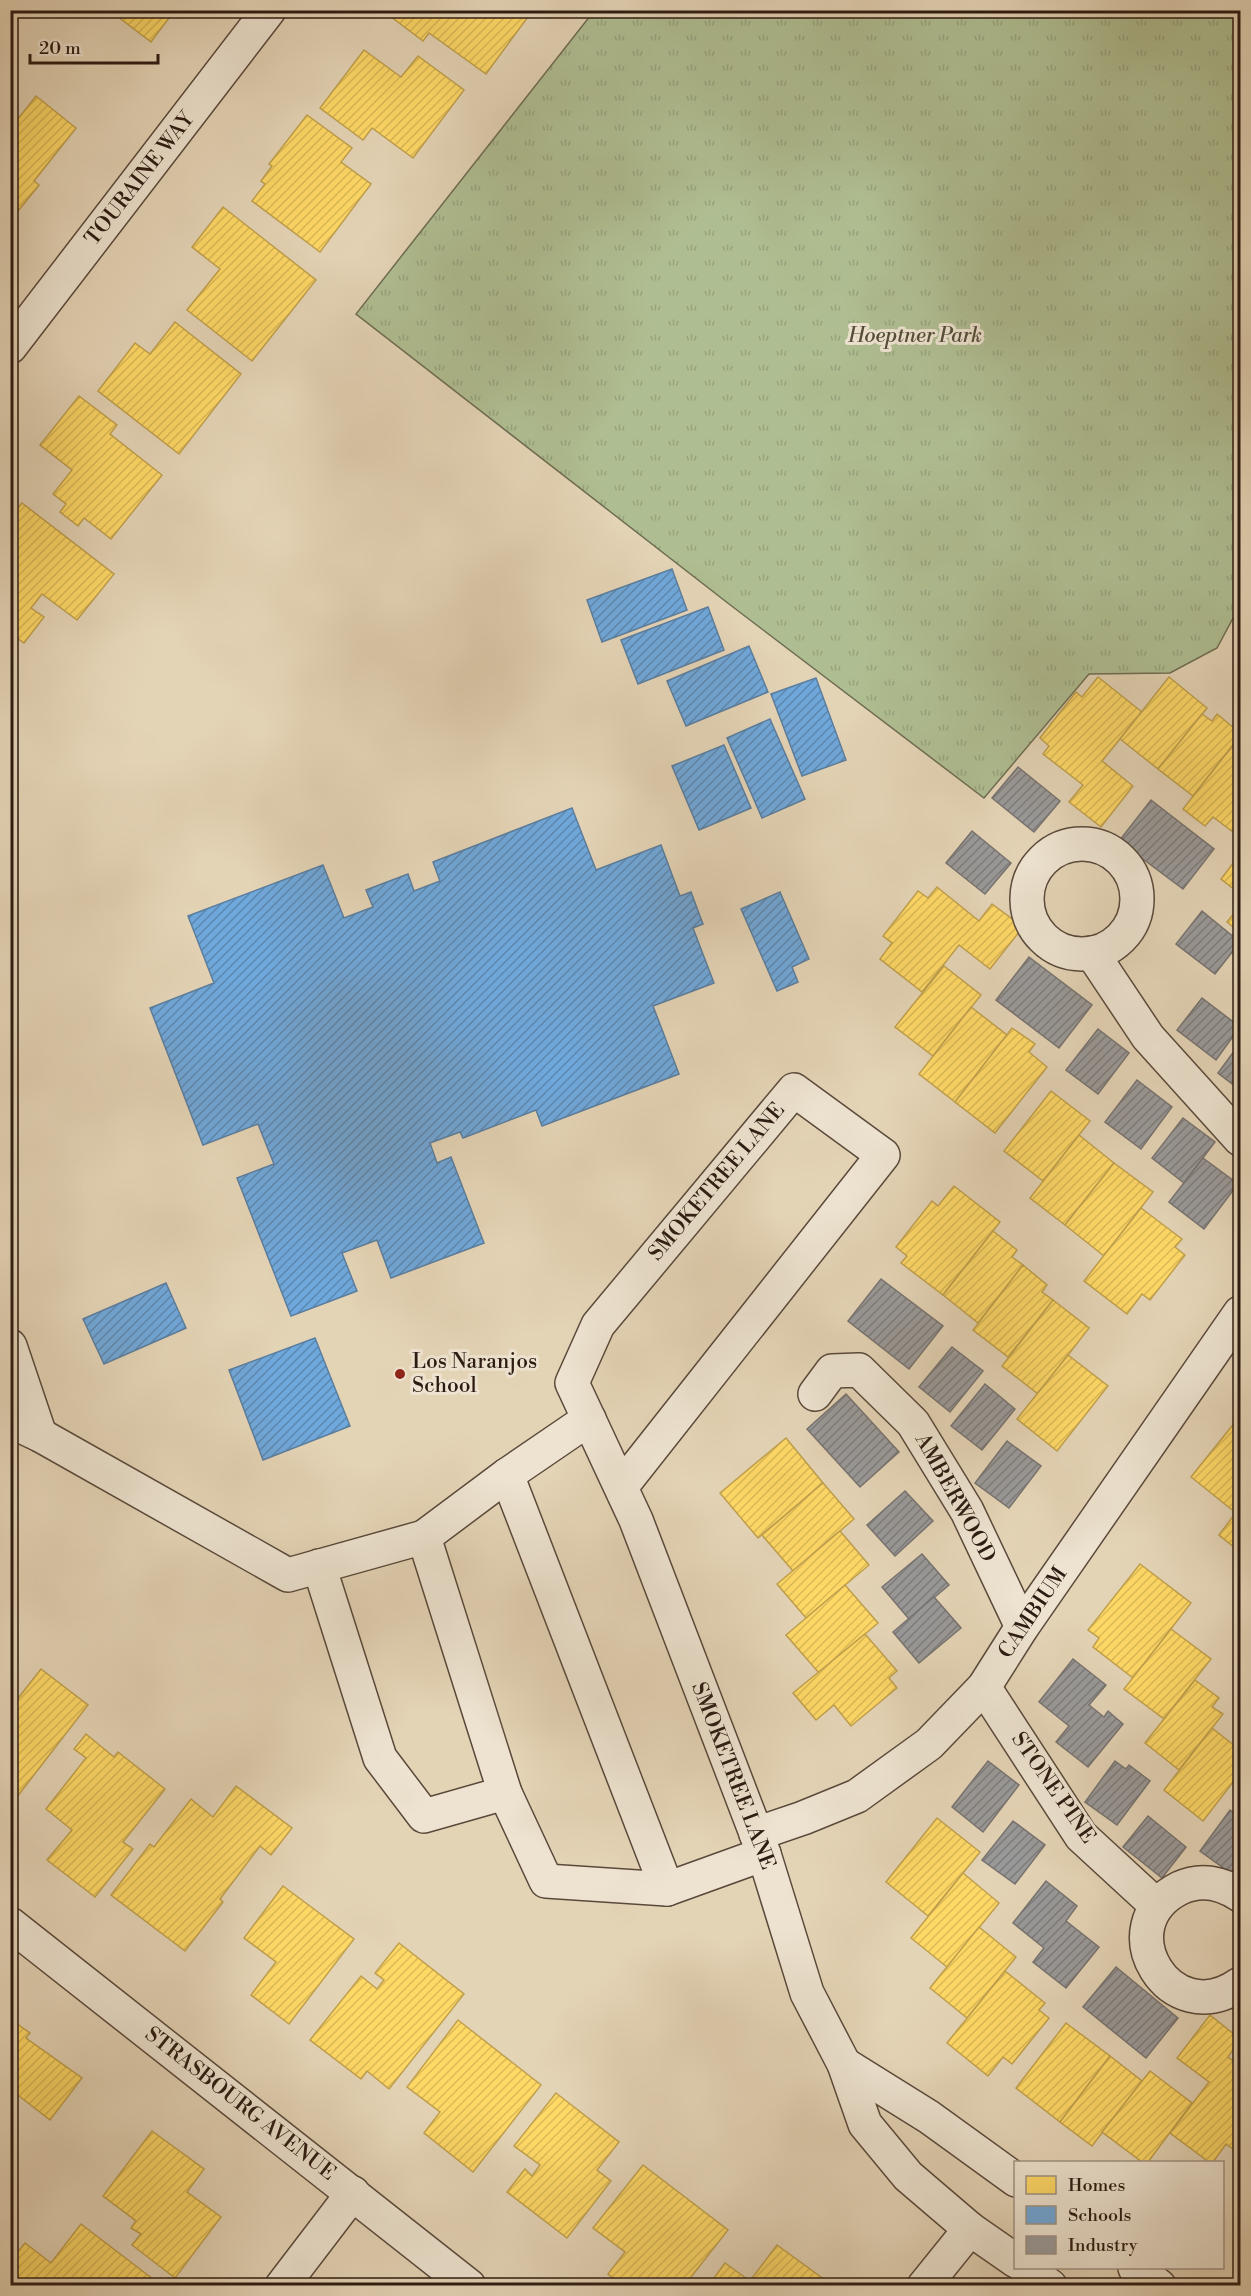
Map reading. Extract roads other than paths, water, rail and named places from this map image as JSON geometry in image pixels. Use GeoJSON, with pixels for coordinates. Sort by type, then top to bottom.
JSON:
{"type":"FeatureCollection","features":[{"type":"Feature","properties":{"kind":"street","name":"TOURAINE WAY"},"geometry":{"type":"LineString","coordinates":[[10,347],[269,10]]}},
{"type":"Feature","properties":{"kind":"street"},"geometry":{"type":"LineString","coordinates":[[1092,953],[1148,1037],[1240,1139]]}},
{"type":"Feature","properties":{"kind":"street","name":"SMOKETREE LANE"},"geometry":{"type":"LineString","coordinates":[[621,1487],[883,1155],[794,1090],[598,1326],[572,1383],[640,1531],[760,1844],[807,1994],[844,2064],[865,2124],[908,2176],[970,2229],[1014,2260]]}},
{"type":"Feature","properties":{"kind":"street","name":"CAMBIUM"},"geometry":{"type":"LineString","coordinates":[[667,1889],[760,1844],[803,1818],[857,1796],[929,1744],[984,1688],[1022,1627],[1240,1313]]}},
{"type":"Feature","properties":{"kind":"street"},"geometry":{"type":"LineString","coordinates":[[10,1346],[40,1435]]}},
{"type":"Feature","properties":{"kind":"street","name":"AMBERWOOD"},"geometry":{"type":"LineString","coordinates":[[815,1394],[832,1371],[859,1370],[913,1423],[967,1511],[1022,1627]]}},
{"type":"Feature","properties":{"kind":"street"},"geometry":{"type":"LineString","coordinates":[[10,1421],[40,1435],[288,1575],[424,1537],[507,1475],[589,1419]]}},
{"type":"Feature","properties":{"kind":"street"},"geometry":{"type":"LineString","coordinates":[[424,1537],[505,1793],[546,1881],[667,1889],[507,1475]]}},
{"type":"Feature","properties":{"kind":"street"},"geometry":{"type":"LineString","coordinates":[[319,1566],[380,1758],[423,1816],[505,1793]]}},
{"type":"Feature","properties":{"kind":"street","name":"STONE PINE"},"geometry":{"type":"LineString","coordinates":[[984,1688],[1082,1836],[1131,1885],[1157,1906]]}},
{"type":"Feature","properties":{"kind":"street"},"geometry":{"type":"LineString","coordinates":[[1240,1895],[1228,1887],[1208,1882],[1189,1883],[1170,1892],[1157,1906],[1148,1922],[1146,1940],[1149,1958],[1157,1973],[1170,1986],[1186,1994],[1204,1997],[1222,1995],[1240,1984]]}},
{"type":"Feature","properties":{"kind":"street","name":"STRASBOURG AVENUE"},"geometry":{"type":"LineString","coordinates":[[10,1924],[469,2286]]}},
{"type":"Feature","properties":{"kind":"street"},"geometry":{"type":"LineString","coordinates":[[844,2064],[929,2117],[1014,2179]]}},
{"type":"Feature","properties":{"kind":"street"},"geometry":{"type":"LineString","coordinates":[[282,2286],[353,2193]]}},
{"type":"Feature","properties":{"kind":"street"},"geometry":{"type":"LineString","coordinates":[[924,2286],[970,2229]]}},
{"type":"Feature","properties":{"kind":"street"},"geometry":{"type":"LineString","coordinates":[[1026,2269],[1050,2286]]}},
{"type":"Feature","properties":{"kind":"street"},"geometry":{"type":"LineString","coordinates":[[1136,2269],[1159,2286]]}},
{"type":"Feature","properties":{"kind":"place","name":"Los Naranjos School"},"geometry":{"type":"Point","coordinates":[400,1374]}},
{"type":"Feature","properties":{"kind":"park label","name":"Hoeptner Park"},"geometry":{"type":"Point","coordinates":[915,336]}}]}
